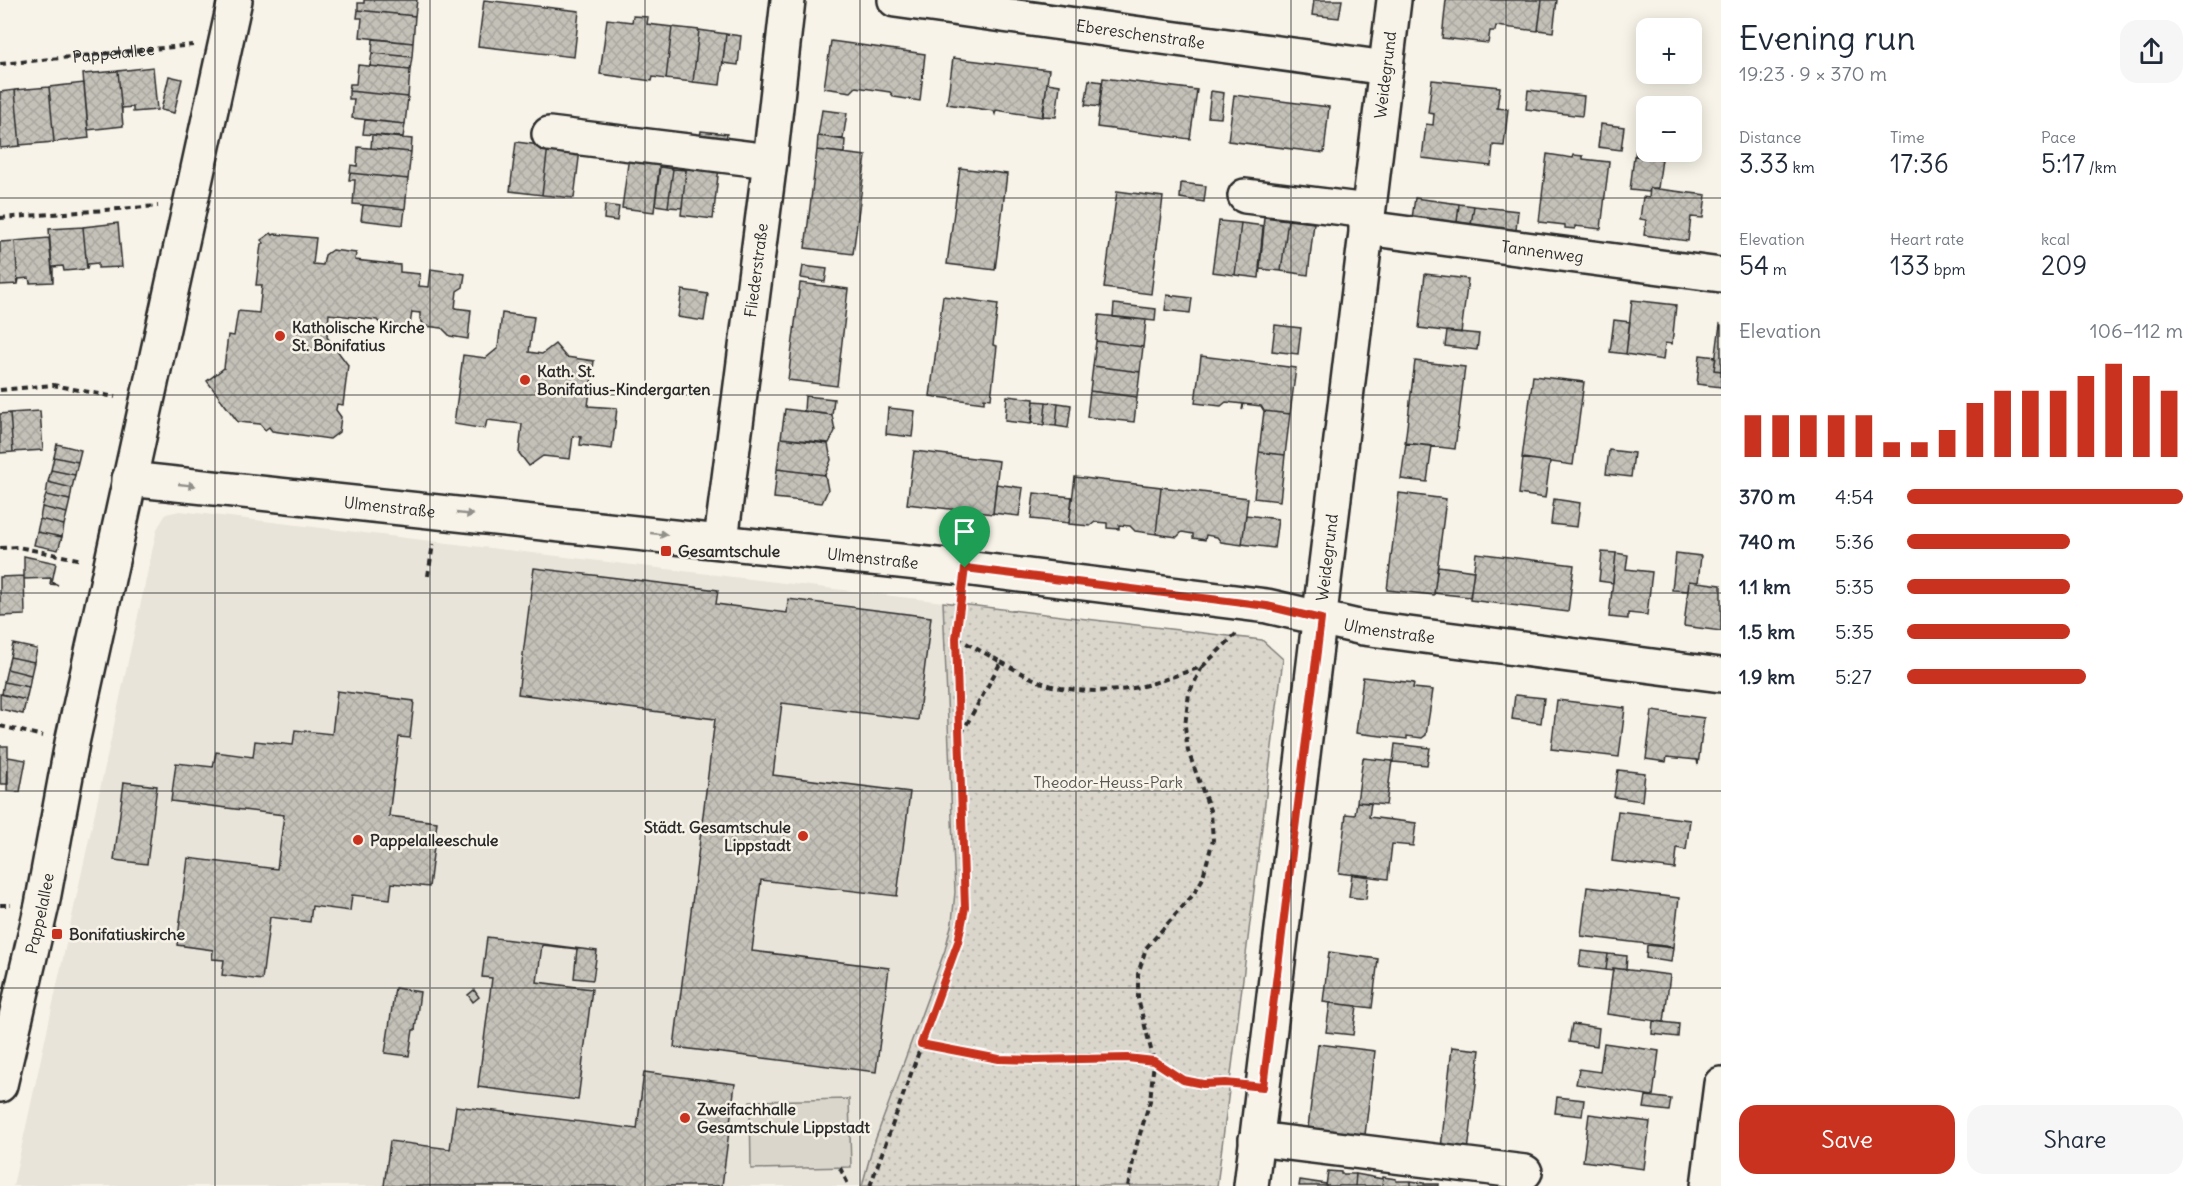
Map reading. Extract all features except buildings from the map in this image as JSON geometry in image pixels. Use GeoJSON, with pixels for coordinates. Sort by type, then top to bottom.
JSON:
{"type":"FeatureCollection","features":[{"type":"Feature","properties":{"kind":"street","name":"Pappelallee"},"geometry":{"type":"LineString","coordinates":[[0,1085],[42,905],[72,743],[235,0]]}},
{"type":"Feature","properties":{"kind":"street","name":"Fliederstraße"},"geometry":{"type":"LineString","coordinates":[[721,540],[770,161],[788,0]]}},
{"type":"Feature","properties":{"kind":"street","name":"Ebereschenstraße"},"geometry":{"type":"LineString","coordinates":[[895,0],[1386,68]]}},
{"type":"Feature","properties":{"kind":"street","name":"Weidegrund"},"geometry":{"type":"LineString","coordinates":[[1251,1186],[1394,0]]}},
{"type":"Feature","properties":{"kind":"street"},"geometry":{"type":"LineString","coordinates":[[549,134],[770,161]]}},
{"type":"Feature","properties":{"kind":"street","name":"Tannenweg"},"geometry":{"type":"LineString","coordinates":[[1245,196],[1367,220],[1721,275]]}},
{"type":"Feature","properties":{"kind":"street","name":"Ulmenstraße"},"geometry":{"type":"LineString","coordinates":[[129,479],[721,540],[965,568],[1267,606],[1363,628],[1721,675]]}},
{"type":"Feature","properties":{"kind":"street"},"geometry":{"type":"LineString","coordinates":[[1708,1186],[1721,1084]]}},
{"type":"Feature","properties":{"kind":"street"},"geometry":{"type":"LineString","coordinates":[[1256,1139],[1525,1172]]}},
{"type":"Feature","properties":{"kind":"path","name":"Pappelallee"},"geometry":{"type":"LineString","coordinates":[[0,64],[226,42]]}},
{"type":"Feature","properties":{"kind":"path"},"geometry":{"type":"LineString","coordinates":[[0,218],[190,203]]}},
{"type":"Feature","properties":{"kind":"path"},"geometry":{"type":"LineString","coordinates":[[0,390],[53,385],[147,402]]}},
{"type":"Feature","properties":{"kind":"path"},"geometry":{"type":"LineString","coordinates":[[0,548],[18,547],[111,566]]}},
{"type":"Feature","properties":{"kind":"path"},"geometry":{"type":"LineString","coordinates":[[870,1186],[958,942],[965,908],[956,638],[965,568]]}},
{"type":"Feature","properties":{"kind":"path"},"geometry":{"type":"LineString","coordinates":[[956,638],[1001,662],[1060,688],[1112,690],[1139,687],[1202,667],[1189,693],[1185,726],[1188,752],[1211,813],[1213,840],[1202,880],[1193,895],[1146,948],[1138,974],[1138,999],[1154,1061],[1150,1101],[1136,1147],[1128,1186]]}},
{"type":"Feature","properties":{"kind":"path"},"geometry":{"type":"LineString","coordinates":[[958,741],[1001,662]]}},
{"type":"Feature","properties":{"kind":"path"},"geometry":{"type":"LineString","coordinates":[[0,726],[72,743]]}},
{"type":"Feature","properties":{"kind":"path"},"geometry":{"type":"LineString","coordinates":[[921,1044],[999,1059],[1127,1058],[1154,1061],[1183,1080],[1203,1084],[1226,1083],[1263,1087]]}},
{"type":"Feature","properties":{"kind":"path"},"geometry":{"type":"LineString","coordinates":[[840,1168],[849,1186]]}},
{"type":"Feature","properties":{"kind":"shaded area"},"geometry":{"type":"Polygon","coordinates":[[[180,511],[943,602],[955,892],[952,922],[945,950],[872,1149],[862,1186],[13,1186],[157,529],[166,514],[180,511]]]}},
{"type":"Feature","properties":{"kind":"green space","name":"Theodor-Heuss-Park"},"geometry":{"type":"Polygon","coordinates":[[[943,602],[1262,640],[1283,659],[1217,1186],[862,1186],[872,1149],[945,950],[952,922],[955,892],[943,602]]]}},
{"type":"Feature","properties":{"kind":"green space"},"geometry":{"type":"Polygon","coordinates":[[[849,1099],[851,1167],[751,1169],[750,1101],[849,1099]]]}},
{"type":"Feature","properties":{"kind":"place","name":"Katholische Kirche St. Bonifatius"},"geometry":{"type":"Point","coordinates":[280,336]}},
{"type":"Feature","properties":{"kind":"place","name":"Kath. St. Bonifatius-Kindergarten"},"geometry":{"type":"Point","coordinates":[525,380]}},
{"type":"Feature","properties":{"kind":"place","name":"Gesamtschule"},"geometry":{"type":"Point","coordinates":[666,551]}},
{"type":"Feature","properties":{"kind":"place","name":"Städt. Gesamtschule Lippstadt"},"geometry":{"type":"Point","coordinates":[803,836]}},
{"type":"Feature","properties":{"kind":"place","name":"Pappelalleeschule"},"geometry":{"type":"Point","coordinates":[358,840]}},
{"type":"Feature","properties":{"kind":"place","name":"Bonifatiuskirche"},"geometry":{"type":"Point","coordinates":[57,934]}},
{"type":"Feature","properties":{"kind":"place","name":"Zweifachhalle Gesamtschule Lippstadt"},"geometry":{"type":"Point","coordinates":[685,1118]}},
{"type":"Feature","properties":{"kind":"route"},"geometry":{"type":"LineString","coordinates":[[965,568],[1267,606],[1321,619],[1263,1087],[1226,1083],[1203,1084],[1183,1080],[1154,1061],[1127,1058],[999,1059],[921,1044],[958,942],[965,908],[956,638],[965,568]]}}]}
